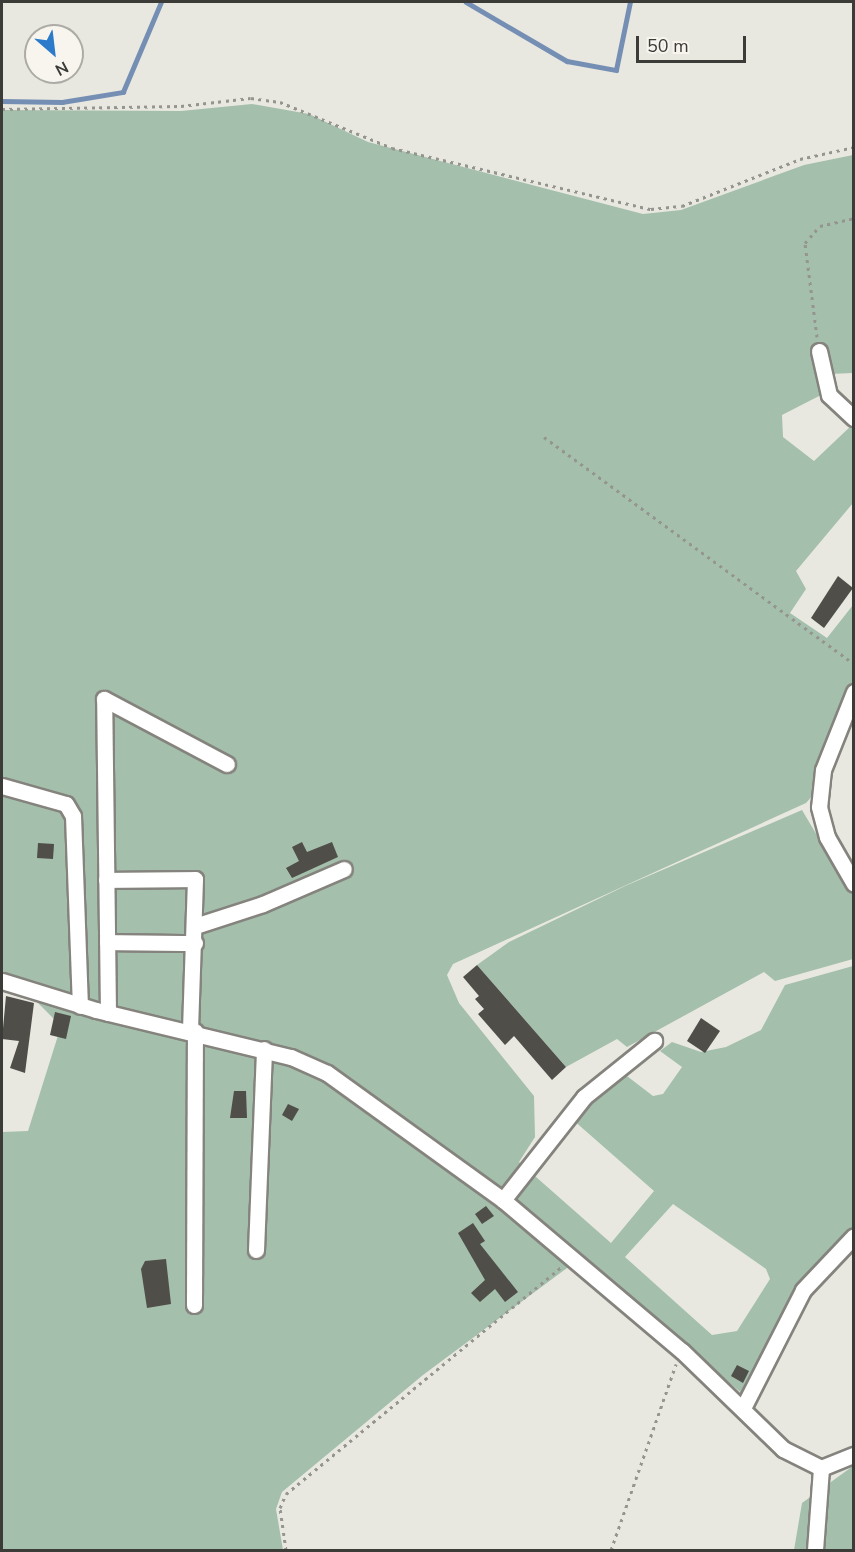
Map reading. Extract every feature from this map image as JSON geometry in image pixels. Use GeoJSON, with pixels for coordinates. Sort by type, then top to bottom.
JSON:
{"type":"FeatureCollection","features":[{"type":"Feature","properties":{"kind":"street"},"geometry":{"type":"LineString","coordinates":[[819,351],[829,395],[854,418]]}},
{"type":"Feature","properties":{"kind":"street"},"geometry":{"type":"LineString","coordinates":[[854,692],[826,761],[819,807],[827,837],[854,884]]}},
{"type":"Feature","properties":{"kind":"street"},"geometry":{"type":"LineString","coordinates":[[108,1013],[104,699],[227,764]]}},
{"type":"Feature","properties":{"kind":"street"},"geometry":{"type":"LineString","coordinates":[[2,786],[66,804],[73,816],[81,1006]]}},
{"type":"Feature","properties":{"kind":"street"},"geometry":{"type":"LineString","coordinates":[[195,926],[264,904],[344,869]]}},
{"type":"Feature","properties":{"kind":"street"},"geometry":{"type":"LineString","coordinates":[[106,880],[195,879],[192,1031],[195,1305]]}},
{"type":"Feature","properties":{"kind":"street"},"geometry":{"type":"LineString","coordinates":[[107,942],[195,943]]}},
{"type":"Feature","properties":{"kind":"street"},"geometry":{"type":"LineString","coordinates":[[2,981],[81,1006],[264,1049],[336,1079],[502,1200],[682,1352],[743,1408],[783,1449],[821,1468],[854,1455]]}},
{"type":"Feature","properties":{"kind":"street"},"geometry":{"type":"LineString","coordinates":[[502,1200],[584,1097],[654,1041]]}},
{"type":"Feature","properties":{"kind":"street"},"geometry":{"type":"LineString","coordinates":[[256,1250],[264,1049]]}},
{"type":"Feature","properties":{"kind":"street"},"geometry":{"type":"LineString","coordinates":[[743,1408],[803,1290],[854,1236]]}},
{"type":"Feature","properties":{"kind":"street"},"geometry":{"type":"LineString","coordinates":[[815,1551],[821,1468]]}},
{"type":"Feature","properties":{"kind":"path"},"geometry":{"type":"LineString","coordinates":[[2,109],[271,100],[307,109],[392,148],[651,209],[682,206],[790,163],[854,147]]}},
{"type":"Feature","properties":{"kind":"path"},"geometry":{"type":"LineString","coordinates":[[819,351],[805,243],[820,226],[854,218]]}},
{"type":"Feature","properties":{"kind":"path"},"geometry":{"type":"LineString","coordinates":[[544,437],[854,664]]}},
{"type":"Feature","properties":{"kind":"path"},"geometry":{"type":"LineString","coordinates":[[286,1551],[280,1508],[286,1494],[572,1259]]}},
{"type":"Feature","properties":{"kind":"path"},"geometry":{"type":"LineString","coordinates":[[611,1551],[661,1398],[682,1352]]}},
{"type":"Feature","properties":{"kind":"green space"},"geometry":{"type":"Polygon","coordinates":[[[252,104],[309,114],[368,142],[643,214],[681,210],[804,165],[853,155],[853,373],[829,374],[823,394],[782,415],[783,437],[814,461],[853,424],[853,503],[796,571],[806,589],[790,613],[827,638],[853,605],[853,682],[814,794],[806,803],[453,964],[447,975],[459,1003],[534,1096],[535,1137],[519,1162],[611,1243],[654,1191],[572,1119],[623,1073],[653,1096],[663,1094],[682,1067],[660,1051],[672,1042],[701,1052],[726,1047],[761,1030],[785,985],[853,966],[853,1245],[805,1295],[751,1401],[593,1268],[567,1268],[423,1375],[282,1492],[276,1509],[283,1550],[2,1550],[2,1132],[28,1131],[61,1026],[34,999],[2,989],[2,110],[181,111],[252,104]],[[673,1204],[625,1257],[712,1335],[737,1331],[770,1279],[766,1269],[673,1204]]]}},
{"type":"Feature","properties":{"kind":"green space"},"geometry":{"type":"Polygon","coordinates":[[[802,810],[853,896],[853,959],[775,981],[764,972],[627,1047],[617,1039],[566,1067],[477,965],[509,942],[625,886],[802,810]]]}},
{"type":"Feature","properties":{"kind":"green space"},"geometry":{"type":"Polygon","coordinates":[[[853,1466],[853,1550],[794,1550],[802,1503],[853,1466]]]}},
{"type":"Feature","properties":{"kind":"building"},"geometry":{"type":"Polygon","coordinates":[[[838,576],[853,588],[824,628],[811,618],[838,576]]]}},
{"type":"Feature","properties":{"kind":"building"},"geometry":{"type":"Polygon","coordinates":[[[302,842],[307,852],[332,842],[338,857],[292,878],[286,868],[299,861],[292,847],[302,842]]]}},
{"type":"Feature","properties":{"kind":"building"},"geometry":{"type":"Polygon","coordinates":[[[38,843],[54,844],[53,859],[37,858],[38,843]]]}},
{"type":"Feature","properties":{"kind":"building"},"geometry":{"type":"Polygon","coordinates":[[[477,965],[566,1067],[552,1080],[514,1036],[505,1045],[478,1014],[484,1009],[475,999],[479,996],[463,977],[477,965]]]}},
{"type":"Feature","properties":{"kind":"building"},"geometry":{"type":"Polygon","coordinates":[[[6,996],[34,1003],[25,1073],[10,1068],[19,1041],[2,1039],[6,996]]]}},
{"type":"Feature","properties":{"kind":"building"},"geometry":{"type":"Polygon","coordinates":[[[55,1012],[71,1016],[66,1039],[50,1035],[55,1012]]]}},
{"type":"Feature","properties":{"kind":"building"},"geometry":{"type":"Polygon","coordinates":[[[701,1018],[720,1031],[705,1053],[687,1041],[701,1018]]]}},
{"type":"Feature","properties":{"kind":"building"},"geometry":{"type":"Polygon","coordinates":[[[234,1091],[246,1091],[247,1118],[230,1118],[234,1091]]]}},
{"type":"Feature","properties":{"kind":"building"},"geometry":{"type":"Polygon","coordinates":[[[288,1104],[299,1109],[292,1121],[282,1115],[288,1104]]]}},
{"type":"Feature","properties":{"kind":"building"},"geometry":{"type":"Polygon","coordinates":[[[486,1206],[494,1216],[482,1224],[475,1214],[486,1206]]]}},
{"type":"Feature","properties":{"kind":"building"},"geometry":{"type":"Polygon","coordinates":[[[473,1223],[485,1241],[480,1244],[518,1292],[505,1302],[495,1289],[480,1302],[471,1293],[485,1280],[458,1233],[473,1223]]]}},
{"type":"Feature","properties":{"kind":"building"},"geometry":{"type":"Polygon","coordinates":[[[166,1259],[171,1304],[147,1308],[141,1269],[145,1261],[166,1259]]]}},
{"type":"Feature","properties":{"kind":"building"},"geometry":{"type":"Polygon","coordinates":[[[737,1365],[749,1371],[743,1383],[731,1376],[737,1365]]]}},
{"type":"Feature","properties":{"kind":"waterway"},"geometry":{"type":"LineString","coordinates":[[2,101],[62,102],[123,92],[161,2]]}},
{"type":"Feature","properties":{"kind":"waterway"},"geometry":{"type":"LineString","coordinates":[[466,2],[567,61],[616,70],[630,2]]}}]}
